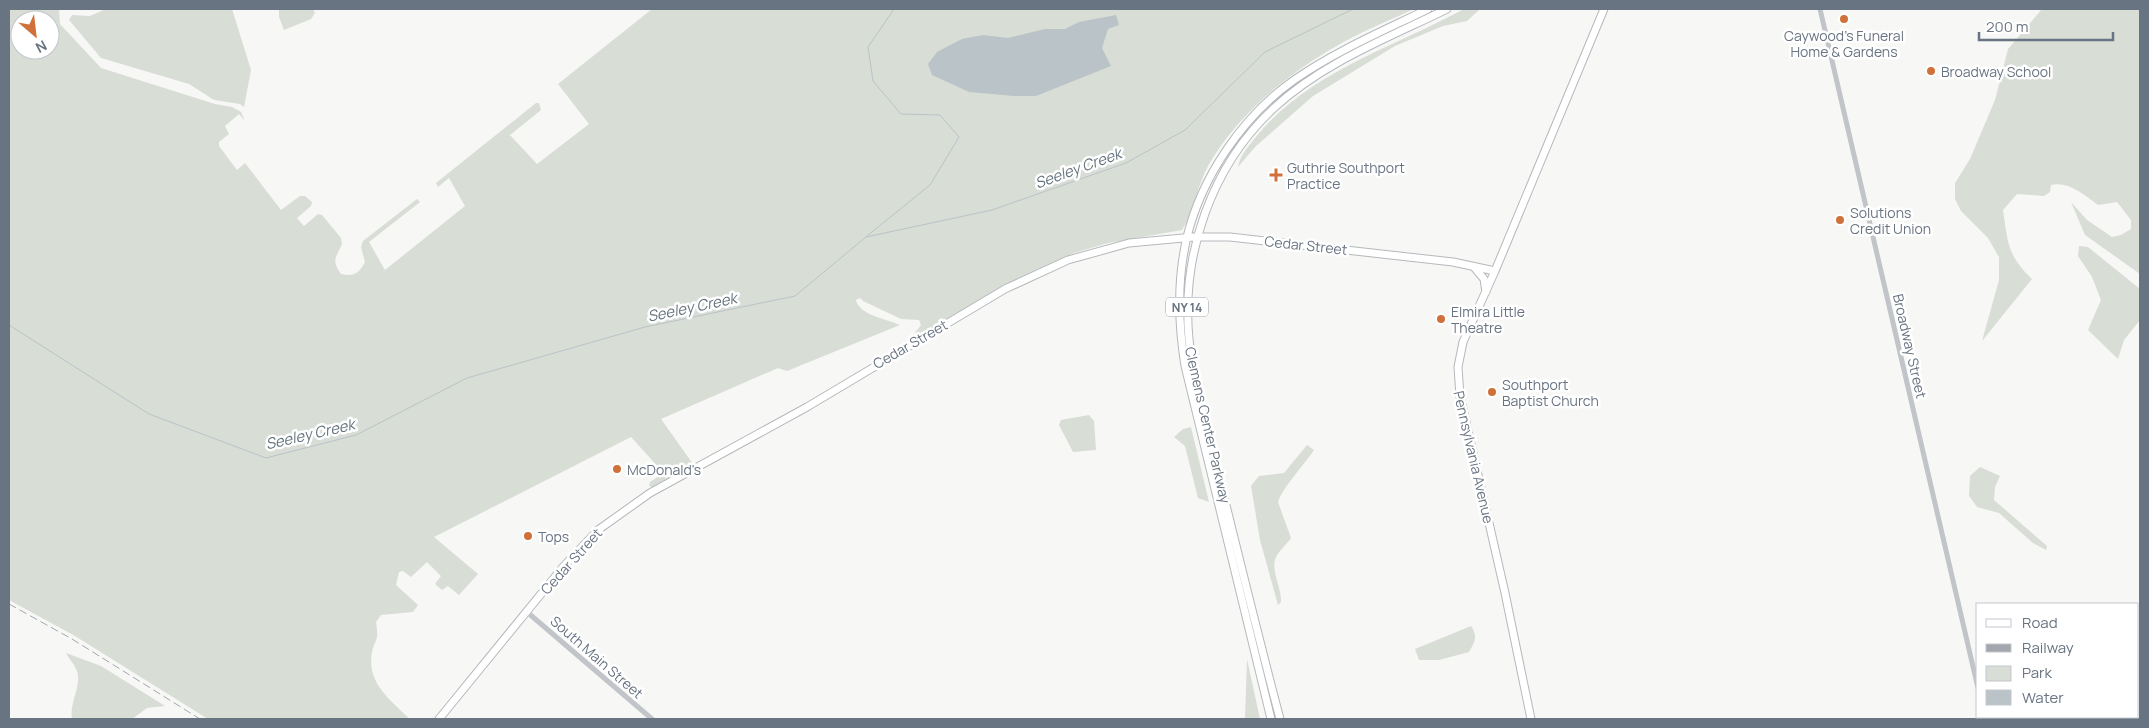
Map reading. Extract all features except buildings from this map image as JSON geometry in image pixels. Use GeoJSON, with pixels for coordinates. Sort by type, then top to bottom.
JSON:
{"type":"FeatureCollection","features":[{"type":"Feature","properties":{"kind":"main road","name":"Clemens Center Parkway"},"geometry":{"type":"LineString","coordinates":[[1272,719],[1184,366],[1179,307],[1193,237],[1203,194],[1222,158],[1246,125],[1268,102],[1293,81],[1321,63],[1428,9]]}},
{"type":"Feature","properties":{"kind":"main road","name":"Clemens Center Parkway"},"geometry":{"type":"LineString","coordinates":[[1280,719],[1193,364],[1189,340],[1188,292],[1193,237],[1224,170],[1251,132],[1274,108],[1298,87],[1326,69],[1447,9]]}},
{"type":"Feature","properties":{"kind":"main road","name":"Pennsylvania Avenue"},"geometry":{"type":"LineString","coordinates":[[1531,719],[1505,593],[1458,387],[1458,367],[1463,342],[1495,271],[1604,9]]}},
{"type":"Feature","properties":{"kind":"main road","name":"Cedar Street"},"geometry":{"type":"LineString","coordinates":[[439,719],[563,567],[598,530],[620,512],[650,493],[807,407],[1004,289],[1068,260],[1129,243],[1193,237],[1249,238],[1372,252],[1495,271]]}},
{"type":"Feature","properties":{"kind":"main road"},"geometry":{"type":"LineString","coordinates":[[1474,267],[1484,279],[1486,292]]}},
{"type":"Feature","properties":{"kind":"street","name":"Broadway Street"},"geometry":{"type":"LineString","coordinates":[[1820,9],[1976,679]]}},
{"type":"Feature","properties":{"kind":"street","name":"South Main Street"},"geometry":{"type":"LineString","coordinates":[[527,612],[652,719]]}},
{"type":"Feature","properties":{"kind":"green space"},"geometry":{"type":"Polygon","coordinates":[[[9,9],[59,10],[10,10],[10,60],[60,60],[60,24],[101,68],[215,104],[232,107],[241,112],[245,121],[239,114],[225,126],[229,134],[219,142],[219,146],[237,170],[245,163],[281,210],[300,196],[305,196],[312,202],[311,206],[297,218],[304,226],[318,214],[322,215],[341,238],[342,244],[335,262],[341,274],[349,275],[361,269],[365,262],[361,247],[363,241],[417,199],[420,202],[369,242],[385,270],[465,206],[449,178],[438,187],[436,183],[536,103],[539,103],[541,110],[510,135],[537,164],[589,124],[558,84],[652,9],[1414,9],[1335,47],[1298,70],[1264,98],[1233,130],[1219,148],[1208,166],[1182,230],[1108,243],[1074,253],[996,290],[919,336],[915,333],[921,325],[919,320],[901,319],[860,298],[856,300],[862,309],[874,316],[900,325],[787,371],[778,368],[661,419],[693,464],[652,487],[649,486],[650,482],[659,476],[660,469],[631,437],[434,537],[478,574],[459,595],[448,586],[442,590],[435,584],[441,576],[427,562],[411,577],[403,571],[399,572],[396,585],[418,605],[413,612],[381,615],[376,622],[377,636],[371,663],[376,681],[381,690],[410,719],[208,719],[75,636],[9,600],[9,9]]]}},
{"type":"Feature","properties":{"kind":"green space"},"geometry":{"type":"Polygon","coordinates":[[[106,9],[232,9],[251,70],[244,107],[240,104],[214,100],[189,84],[101,58],[69,20],[72,15],[90,16],[106,9]]]}},
{"type":"Feature","properties":{"kind":"green space"},"geometry":{"type":"Polygon","coordinates":[[[279,9],[313,9],[315,13],[311,19],[284,30],[279,17],[279,9]]]}},
{"type":"Feature","properties":{"kind":"green space"},"geometry":{"type":"Polygon","coordinates":[[[1464,9],[1480,9],[1467,21],[1443,26],[1395,46],[1313,96],[1255,147],[1238,167],[1242,155],[1255,138],[1276,115],[1300,95],[1352,63],[1464,9]]]}},
{"type":"Feature","properties":{"kind":"green space"},"geometry":{"type":"Polygon","coordinates":[[[2042,9],[2140,9],[2140,274],[2085,235],[2071,202],[2087,220],[2112,237],[2121,235],[2131,229],[2131,220],[2117,202],[2098,205],[2082,193],[2058,184],[2051,185],[2050,192],[2044,196],[2017,194],[2003,210],[2006,231],[2013,255],[2032,279],[1982,341],[1999,280],[1999,257],[1988,238],[1961,211],[1955,199],[1955,183],[1970,159],[1995,100],[2008,49],[2042,9]]]}},
{"type":"Feature","properties":{"kind":"green space"},"geometry":{"type":"Polygon","coordinates":[[[2079,246],[2088,247],[2140,289],[2140,320],[2124,340],[2118,359],[2088,330],[2101,300],[2092,277],[2078,256],[2079,246]]]}},
{"type":"Feature","properties":{"kind":"green space"},"geometry":{"type":"Polygon","coordinates":[[[1089,415],[1094,421],[1096,450],[1073,452],[1059,425],[1061,420],[1089,415]]]}},
{"type":"Feature","properties":{"kind":"green space"},"geometry":{"type":"Polygon","coordinates":[[[1191,427],[1209,502],[1198,498],[1185,446],[1174,437],[1183,429],[1191,427]]]}},
{"type":"Feature","properties":{"kind":"green space"},"geometry":{"type":"Polygon","coordinates":[[[1307,445],[1314,450],[1289,483],[1278,502],[1291,538],[1277,555],[1275,562],[1274,568],[1281,597],[1281,602],[1278,605],[1260,540],[1251,486],[1259,476],[1284,473],[1307,445]]]}},
{"type":"Feature","properties":{"kind":"green space"},"geometry":{"type":"Polygon","coordinates":[[[1980,467],[2000,476],[1995,487],[1994,500],[2047,546],[2046,550],[2033,543],[1999,513],[1977,507],[1969,496],[1970,476],[1980,467]]]}},
{"type":"Feature","properties":{"kind":"green space"},"geometry":{"type":"Polygon","coordinates":[[[1471,626],[1475,639],[1469,652],[1439,660],[1419,660],[1415,649],[1471,626]]]}},
{"type":"Feature","properties":{"kind":"green space"},"geometry":{"type":"Polygon","coordinates":[[[66,653],[101,666],[165,706],[147,708],[132,719],[72,719],[72,707],[78,677],[76,669],[66,653]]]}},
{"type":"Feature","properties":{"kind":"green space"},"geometry":{"type":"Polygon","coordinates":[[[1247,659],[1260,719],[1245,719],[1247,659]]]}},
{"type":"Feature","properties":{"kind":"water"},"geometry":{"type":"Polygon","coordinates":[[[1116,15],[1119,25],[1108,29],[1102,48],[1111,66],[1036,96],[969,92],[932,75],[928,64],[937,52],[962,39],[983,35],[1008,38],[1045,29],[1065,29],[1079,22],[1116,15]]]}},
{"type":"Feature","properties":{"kind":"waterway"},"geometry":{"type":"LineString","coordinates":[[867,236],[930,185],[959,137],[940,115],[901,114],[873,81],[868,47],[894,9]]}},
{"type":"Feature","properties":{"kind":"waterway","name":"Seeley Creek"},"geometry":{"type":"LineString","coordinates":[[9,325],[149,414],[266,458],[356,435],[467,378],[645,327],[795,296],[866,237],[992,210],[1126,163],[1185,130],[1265,52],[1353,9]]}},
{"type":"Feature","properties":{"kind":"railway"},"geometry":{"type":"LineString","coordinates":[[9,604],[72,639],[200,719]]}},
{"type":"Feature","properties":{"kind":"place","name":"Caywood's Funeral Home & Gardens"},"geometry":{"type":"Point","coordinates":[1844,19]}},
{"type":"Feature","properties":{"kind":"place","name":"Broadway School"},"geometry":{"type":"Point","coordinates":[1931,71]}},
{"type":"Feature","properties":{"kind":"place","name":"Guthrie Southport Practice"},"geometry":{"type":"Point","coordinates":[1276,175]}},
{"type":"Feature","properties":{"kind":"place","name":"Solutions Credit Union"},"geometry":{"type":"Point","coordinates":[1840,220]}},
{"type":"Feature","properties":{"kind":"place","name":"Elmira Little Theatre"},"geometry":{"type":"Point","coordinates":[1441,319]}},
{"type":"Feature","properties":{"kind":"place","name":"Southport Baptist Church"},"geometry":{"type":"Point","coordinates":[1492,392]}},
{"type":"Feature","properties":{"kind":"place","name":"McDonald's"},"geometry":{"type":"Point","coordinates":[617,469]}},
{"type":"Feature","properties":{"kind":"place","name":"Tops"},"geometry":{"type":"Point","coordinates":[528,536]}}]}
